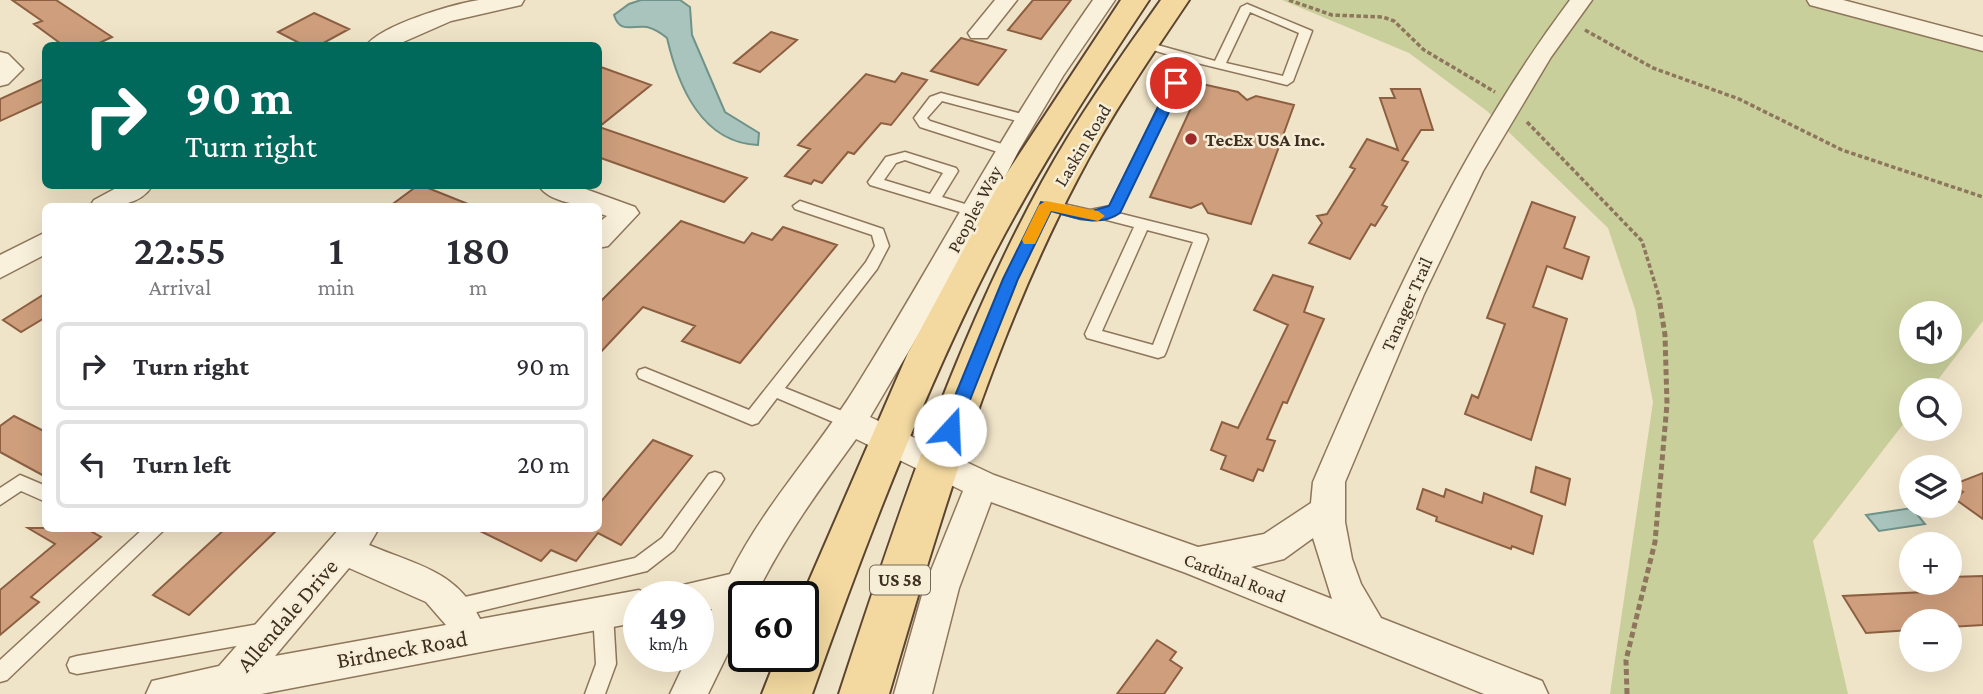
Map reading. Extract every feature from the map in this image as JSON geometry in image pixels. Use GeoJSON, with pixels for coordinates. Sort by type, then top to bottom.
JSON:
{"type":"FeatureCollection","features":[{"type":"Feature","properties":{"kind":"main road","name":"Laskin Road"},"geometry":{"type":"LineString","coordinates":[[819,612],[889,442],[975,258],[1062,108],[1091,49],[1135,0]]}},
{"type":"Feature","properties":{"kind":"main road","name":"Laskin Road"},"geometry":{"type":"LineString","coordinates":[[864,694],[956,412],[1011,279],[1046,205],[1143,45],[1175,0]]}},
{"type":"Feature","properties":{"kind":"main road"},"geometry":{"type":"LineString","coordinates":[[1091,49],[1143,45]]}},
{"type":"Feature","properties":{"kind":"main road"},"geometry":{"type":"LineString","coordinates":[[787,694],[795,672]]}},
{"type":"Feature","properties":{"kind":"street"},"geometry":{"type":"LineString","coordinates":[[385,42],[425,23],[480,6],[513,0]]}},
{"type":"Feature","properties":{"kind":"street"},"geometry":{"type":"LineString","coordinates":[[979,33],[1006,0]]}},
{"type":"Feature","properties":{"kind":"street","name":"Peoples Way"},"geometry":{"type":"LineString","coordinates":[[850,422],[942,271],[1025,119],[1091,49],[1104,0]]}},
{"type":"Feature","properties":{"kind":"street"},"geometry":{"type":"LineString","coordinates":[[1818,0],[1983,44]]}},
{"type":"Feature","properties":{"kind":"street","name":"Tanager Trail"},"geometry":{"type":"LineString","coordinates":[[1368,629],[1350,603],[1335,569],[1327,536],[1325,511],[1329,482],[1451,203],[1510,103],[1576,6]]}},
{"type":"Feature","properties":{"kind":"street"},"geometry":{"type":"LineString","coordinates":[[0,59],[11,69],[0,79]]}},
{"type":"Feature","properties":{"kind":"street"},"geometry":{"type":"LineString","coordinates":[[108,203],[134,189]]}},
{"type":"Feature","properties":{"kind":"street"},"geometry":{"type":"LineString","coordinates":[[558,189],[589,203]]}},
{"type":"Feature","properties":{"kind":"street"},"geometry":{"type":"LineString","coordinates":[[602,207],[626,213],[602,235]]}},
{"type":"Feature","properties":{"kind":"street"},"geometry":{"type":"LineString","coordinates":[[0,268],[42,243]]}},
{"type":"Feature","properties":{"kind":"street"},"geometry":{"type":"LineString","coordinates":[[744,581],[758,553],[793,500],[850,422],[937,466]]}},
{"type":"Feature","properties":{"kind":"street","name":"Cardinal Road"},"geometry":{"type":"LineString","coordinates":[[937,466],[982,485],[1198,562],[1530,694]]}},
{"type":"Feature","properties":{"kind":"street"},"geometry":{"type":"LineString","coordinates":[[913,694],[933,606],[955,542],[982,485]]}},
{"type":"Feature","properties":{"kind":"street"},"geometry":{"type":"LineString","coordinates":[[1198,562],[1272,548],[1325,511]]}},
{"type":"Feature","properties":{"kind":"street"},"geometry":{"type":"LineString","coordinates":[[346,536],[439,591],[463,622]]}},
{"type":"Feature","properties":{"kind":"street","name":"Allendale Drive"},"geometry":{"type":"LineString","coordinates":[[230,681],[274,630],[346,536]]}},
{"type":"Feature","properties":{"kind":"street","name":"Birdneck Road"},"geometry":{"type":"LineString","coordinates":[[165,694],[230,681],[463,622],[603,613],[623,609]]}},
{"type":"Feature","properties":{"kind":"street"},"geometry":{"type":"LineString","coordinates":[[689,694],[728,613]]}},
{"type":"Feature","properties":{"kind":"lane"},"geometry":{"type":"LineString","coordinates":[[1143,45],[1219,66],[1287,81],[1306,31],[1247,7],[1219,66]]}},
{"type":"Feature","properties":{"kind":"lane"},"geometry":{"type":"LineString","coordinates":[[1107,215],[1115,209],[1189,58]]}},
{"type":"Feature","properties":{"kind":"lane"},"geometry":{"type":"LineString","coordinates":[[1006,150],[925,124],[920,118],[934,100],[941,97],[1025,119]]}},
{"type":"Feature","properties":{"kind":"lane"},"geometry":{"type":"LineString","coordinates":[[934,199],[951,170],[905,156],[891,160],[875,182],[973,211]]}},
{"type":"Feature","properties":{"kind":"lane"},"geometry":{"type":"LineString","coordinates":[[1046,205],[1092,216],[1107,215],[1201,239],[1158,352],[1093,334],[1142,224]]}},
{"type":"Feature","properties":{"kind":"lane"},"geometry":{"type":"LineString","coordinates":[[645,374],[752,418],[872,265],[882,246],[878,232],[800,206]]}},
{"type":"Feature","properties":{"kind":"lane"},"geometry":{"type":"LineString","coordinates":[[774,390],[850,422]]}},
{"type":"Feature","properties":{"kind":"lane"},"geometry":{"type":"LineString","coordinates":[[463,622],[640,565],[668,544],[715,480]]}},
{"type":"Feature","properties":{"kind":"lane"},"geometry":{"type":"LineString","coordinates":[[0,498],[20,482],[42,493]]}},
{"type":"Feature","properties":{"kind":"lane"},"geometry":{"type":"LineString","coordinates":[[0,673],[153,532]]}},
{"type":"Feature","properties":{"kind":"lane"},"geometry":{"type":"LineString","coordinates":[[595,694],[607,664],[603,613]]}},
{"type":"Feature","properties":{"kind":"lane"},"geometry":{"type":"LineString","coordinates":[[77,665],[274,630]]}},
{"type":"Feature","properties":{"kind":"path"},"geometry":{"type":"LineString","coordinates":[[1289,0],[1332,15],[1383,17],[1394,21],[1424,50],[1510,103],[1642,241],[1657,283],[1665,335],[1667,404],[1655,542],[1626,660],[1627,694]]}},
{"type":"Feature","properties":{"kind":"path"},"geometry":{"type":"LineString","coordinates":[[1576,6],[1578,24],[1601,42],[1653,68],[1739,99],[1842,150],[1983,197]]}},
{"type":"Feature","properties":{"kind":"green space"},"geometry":{"type":"Polygon","coordinates":[[[1282,0],[1804,0],[1983,48],[1983,321],[1962,348],[1962,301],[1899,301],[1899,364],[1950,364],[1939,378],[1899,378],[1899,430],[1813,541],[1848,694],[1610,694],[1653,402],[1635,309],[1608,228],[1487,111],[1409,53],[1282,0]]]}},
{"type":"Feature","properties":{"kind":"water"},"geometry":{"type":"Polygon","coordinates":[[[641,0],[680,0],[690,7],[692,35],[725,112],[759,133],[758,145],[738,142],[707,123],[696,109],[678,75],[667,38],[650,28],[620,25],[614,15],[629,4],[641,0]]]}},
{"type":"Feature","properties":{"kind":"water"},"geometry":{"type":"Polygon","coordinates":[[[1899,510],[1899,518],[1920,518],[1925,524],[1879,531],[1866,515],[1899,510]]]}},
{"type":"Feature","properties":{"kind":"building"},"geometry":{"type":"Polygon","coordinates":[[[12,0],[56,0],[112,37],[101,42],[59,42],[34,24],[42,21],[12,0]]]}},
{"type":"Feature","properties":{"kind":"building"},"geometry":{"type":"Polygon","coordinates":[[[1033,0],[1071,0],[1041,39],[1008,30],[1033,0]]]}},
{"type":"Feature","properties":{"kind":"building"},"geometry":{"type":"Polygon","coordinates":[[[314,13],[349,29],[325,42],[297,42],[278,32],[314,13]]]}},
{"type":"Feature","properties":{"kind":"building"},"geometry":{"type":"Polygon","coordinates":[[[771,32],[797,40],[760,72],[734,63],[771,32]]]}},
{"type":"Feature","properties":{"kind":"building"},"geometry":{"type":"Polygon","coordinates":[[[961,38],[1006,50],[978,85],[931,71],[961,38]]]}},
{"type":"Feature","properties":{"kind":"building"},"geometry":{"type":"Polygon","coordinates":[[[602,67],[651,85],[602,125],[602,67]]]}},
{"type":"Feature","properties":{"kind":"building"},"geometry":{"type":"Polygon","coordinates":[[[902,73],[927,80],[891,125],[881,123],[854,154],[848,152],[822,183],[814,180],[811,184],[785,176],[810,149],[798,145],[866,74],[895,82],[902,73]]]}},
{"type":"Feature","properties":{"kind":"building"},"geometry":{"type":"Polygon","coordinates":[[[42,80],[42,102],[0,121],[0,99],[42,80]]]}},
{"type":"Feature","properties":{"kind":"building"},"geometry":{"type":"Polygon","coordinates":[[[1202,84],[1238,92],[1247,100],[1256,96],[1294,105],[1251,224],[1208,213],[1202,203],[1191,208],[1150,197],[1202,84]]]}},
{"type":"Feature","properties":{"kind":"building"},"geometry":{"type":"Polygon","coordinates":[[[1391,89],[1420,89],[1433,130],[1421,130],[1402,160],[1408,162],[1382,205],[1387,207],[1375,226],[1371,224],[1350,259],[1309,243],[1322,223],[1317,216],[1327,214],[1355,169],[1350,167],[1367,139],[1398,150],[1380,98],[1395,98],[1391,89]]]}},
{"type":"Feature","properties":{"kind":"building"},"geometry":{"type":"Polygon","coordinates":[[[602,128],[747,178],[724,202],[602,158],[602,128]]]}},
{"type":"Feature","properties":{"kind":"building"},"geometry":{"type":"Polygon","coordinates":[[[413,189],[430,189],[466,203],[394,203],[413,189]]]}},
{"type":"Feature","properties":{"kind":"building"},"geometry":{"type":"Polygon","coordinates":[[[1532,202],[1575,217],[1564,248],[1589,257],[1582,279],[1547,266],[1533,307],[1567,319],[1531,440],[1465,414],[1472,395],[1478,398],[1505,324],[1487,318],[1532,202]]]}},
{"type":"Feature","properties":{"kind":"building"},"geometry":{"type":"Polygon","coordinates":[[[681,221],[744,243],[752,233],[772,240],[783,227],[837,245],[740,363],[682,341],[695,326],[643,307],[602,351],[602,300],[681,221]]]}},
{"type":"Feature","properties":{"kind":"building"},"geometry":{"type":"Polygon","coordinates":[[[1273,275],[1313,287],[1304,312],[1324,319],[1287,403],[1283,402],[1267,439],[1275,441],[1263,471],[1258,469],[1253,481],[1221,469],[1226,456],[1211,450],[1222,422],[1238,428],[1288,325],[1254,310],[1273,275]]]}},
{"type":"Feature","properties":{"kind":"building"},"geometry":{"type":"Polygon","coordinates":[[[42,296],[42,319],[21,332],[3,320],[42,296]]]}},
{"type":"Feature","properties":{"kind":"building"},"geometry":{"type":"Polygon","coordinates":[[[14,416],[42,430],[42,475],[0,452],[0,426],[14,416]]]}},
{"type":"Feature","properties":{"kind":"building"},"geometry":{"type":"Polygon","coordinates":[[[653,440],[692,456],[621,545],[598,533],[576,561],[551,550],[541,561],[482,532],[602,532],[602,500],[653,440]]]}},
{"type":"Feature","properties":{"kind":"building"},"geometry":{"type":"Polygon","coordinates":[[[1536,467],[1570,479],[1565,505],[1531,492],[1536,467]]]}},
{"type":"Feature","properties":{"kind":"building"},"geometry":{"type":"Polygon","coordinates":[[[1983,473],[1983,519],[1962,504],[1962,481],[1983,473]]]}},
{"type":"Feature","properties":{"kind":"building"},"geometry":{"type":"Polygon","coordinates":[[[1423,489],[1444,497],[1446,489],[1482,503],[1484,493],[1542,516],[1533,554],[1512,546],[1511,549],[1436,521],[1437,517],[1417,509],[1423,489]]]}},
{"type":"Feature","properties":{"kind":"building"},"geometry":{"type":"Polygon","coordinates":[[[28,528],[42,528],[42,532],[92,532],[101,537],[31,597],[39,602],[0,635],[0,590],[55,544],[28,528]]]}},
{"type":"Feature","properties":{"kind":"building"},"geometry":{"type":"Polygon","coordinates":[[[222,532],[275,532],[189,615],[153,595],[222,532]]]}},
{"type":"Feature","properties":{"kind":"building"},"geometry":{"type":"Polygon","coordinates":[[[1983,576],[1983,625],[1962,626],[1962,609],[1899,609],[1899,631],[1866,633],[1843,596],[1899,593],[1962,595],[1962,577],[1983,576]]]}},
{"type":"Feature","properties":{"kind":"building"},"geometry":{"type":"Polygon","coordinates":[[[1157,640],[1176,652],[1170,660],[1182,668],[1164,694],[1117,694],[1157,640]]]}},
{"type":"Feature","properties":{"kind":"slow traffic"},"geometry":{"type":"LineString","coordinates":[[1029,240],[1046,205],[1098,216]]}},
{"type":"Feature","properties":{"kind":"place","name":"TecEx USA Inc."},"geometry":{"type":"Point","coordinates":[1191,139]}},
{"type":"Feature","properties":{"kind":"route"},"geometry":{"type":"LineString","coordinates":[[950,430],[1011,279],[1046,205],[1092,216],[1107,215],[1115,209],[1176,83]]}}]}
